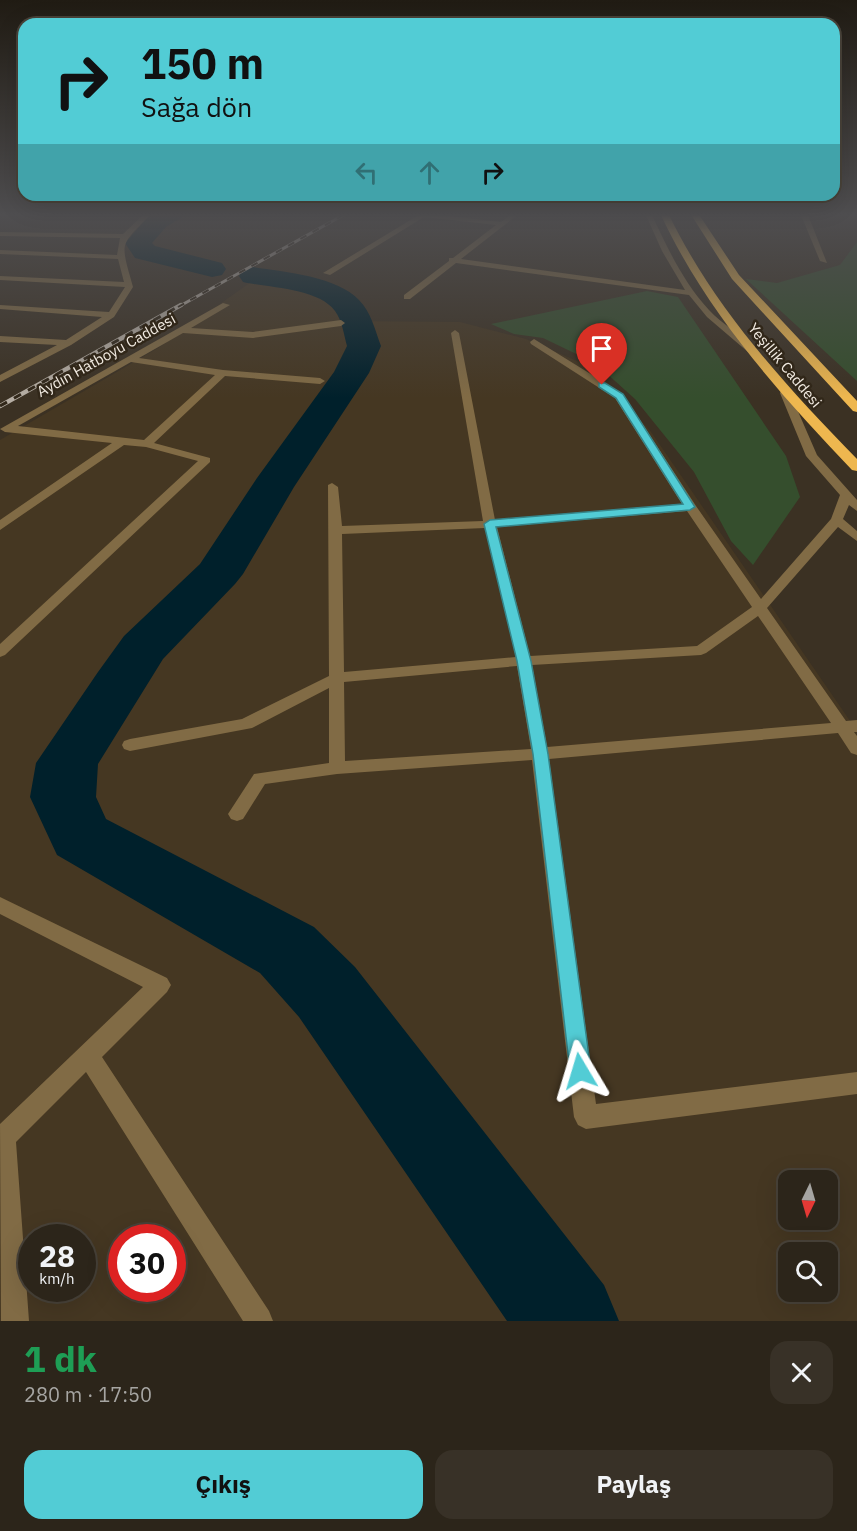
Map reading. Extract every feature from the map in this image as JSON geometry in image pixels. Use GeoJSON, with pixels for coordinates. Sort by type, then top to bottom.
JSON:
{"type":"FeatureCollection","features":[{"type":"Feature","properties":{"kind":"highway","name":"Yeşillik Caddesi"},"geometry":{"type":"LineString","coordinates":[[697,275],[785,393],[857,467]]}},
{"type":"Feature","properties":{"kind":"highway","name":"Yeşillik Caddesi"},"geometry":{"type":"LineString","coordinates":[[733,275],[857,408]]}},
{"type":"Feature","properties":{"kind":"street"},"geometry":{"type":"LineString","coordinates":[[0,278],[129,286],[126,275]]}},
{"type":"Feature","properties":{"kind":"street"},"geometry":{"type":"LineString","coordinates":[[406,297],[434,275]]}},
{"type":"Feature","properties":{"kind":"street"},"geometry":{"type":"LineString","coordinates":[[559,275],[692,293]]}},
{"type":"Feature","properties":{"kind":"street"},"geometry":{"type":"LineString","coordinates":[[681,275],[706,311],[751,350]]}},
{"type":"Feature","properties":{"kind":"street","name":"Aydın Hatboyu Caddesi"},"geometry":{"type":"LineString","coordinates":[[0,379],[68,343],[111,315],[129,286]]}},
{"type":"Feature","properties":{"kind":"street","name":"Aydın Hatboyu Caddesi"},"geometry":{"type":"LineString","coordinates":[[4,430],[226,304]]}},
{"type":"Feature","properties":{"kind":"street"},"geometry":{"type":"LineString","coordinates":[[0,308],[111,315]]}},
{"type":"Feature","properties":{"kind":"street"},"geometry":{"type":"LineString","coordinates":[[182,330],[253,335],[341,323]]}},
{"type":"Feature","properties":{"kind":"street"},"geometry":{"type":"LineString","coordinates":[[455,333],[490,524],[524,661],[540,754],[586,1117],[857,1083]]}},
{"type":"Feature","properties":{"kind":"street"},"geometry":{"type":"LineString","coordinates":[[0,339],[68,343]]}},
{"type":"Feature","properties":{"kind":"street"},"geometry":{"type":"LineString","coordinates":[[534,342],[619,396],[690,507],[760,608],[850,727],[857,749]]}},
{"type":"Feature","properties":{"kind":"street"},"geometry":{"type":"LineString","coordinates":[[127,359],[223,373],[320,381]]}},
{"type":"Feature","properties":{"kind":"street"},"geometry":{"type":"LineString","coordinates":[[146,444],[223,373]]}},
{"type":"Feature","properties":{"kind":"street"},"geometry":{"type":"LineString","coordinates":[[785,393],[812,456],[857,507]]}},
{"type":"Feature","properties":{"kind":"street"},"geometry":{"type":"LineString","coordinates":[[0,652],[206,460],[146,444],[4,430]]}},
{"type":"Feature","properties":{"kind":"street"},"geometry":{"type":"LineString","coordinates":[[0,526],[120,443]]}},
{"type":"Feature","properties":{"kind":"street"},"geometry":{"type":"LineString","coordinates":[[332,487],[336,530],[337,768]]}},
{"type":"Feature","properties":{"kind":"street"},"geometry":{"type":"LineString","coordinates":[[130,745],[246,724],[337,678],[524,661],[701,650],[760,608],[837,520],[846,495]]}},
{"type":"Feature","properties":{"kind":"street"},"geometry":{"type":"LineString","coordinates":[[336,530],[490,524],[690,507]]}},
{"type":"Feature","properties":{"kind":"street"},"geometry":{"type":"LineString","coordinates":[[837,520],[857,537]]}},
{"type":"Feature","properties":{"kind":"street"},"geometry":{"type":"LineString","coordinates":[[237,814],[260,778],[337,768],[540,754],[850,727]]}},
{"type":"Feature","properties":{"kind":"street"},"geometry":{"type":"LineString","coordinates":[[0,905],[160,985],[2,1140],[15,1321]]}},
{"type":"Feature","properties":{"kind":"street"},"geometry":{"type":"LineString","coordinates":[[88,1057],[259,1321]]}},
{"type":"Feature","properties":{"kind":"shaded area"},"geometry":{"type":"Polygon","coordinates":[[[262,281],[305,290],[334,301],[342,310],[347,321],[460,322],[526,339],[591,367],[611,386],[651,432],[857,731],[857,1321],[0,1321],[0,440],[158,348],[251,282],[262,281]]]}},
{"type":"Feature","properties":{"kind":"green space"},"geometry":{"type":"Polygon","coordinates":[[[806,275],[857,275],[857,381],[746,279],[777,283],[806,275]]]}},
{"type":"Feature","properties":{"kind":"green space"},"geometry":{"type":"Polygon","coordinates":[[[647,291],[678,297],[786,456],[800,497],[753,565],[731,541],[694,472],[635,399],[595,363],[543,338],[514,334],[491,324],[647,291]]]}},
{"type":"Feature","properties":{"kind":"waterway"},"geometry":{"type":"LineString","coordinates":[[253,276],[305,285],[331,293],[349,307],[364,346],[351,373],[272,487],[218,574],[143,648],[118,685],[67,763],[63,797],[81,837],[287,950],[327,992],[568,1321]]}},
{"type":"Feature","properties":{"kind":"railway"},"geometry":{"type":"LineString","coordinates":[[178,307],[236,275]]}},
{"type":"Feature","properties":{"kind":"railway"},"geometry":{"type":"LineString","coordinates":[[0,406],[181,305]]}},
{"type":"Feature","properties":{"kind":"route"},"geometry":{"type":"LineString","coordinates":[[580,1071],[540,754],[524,661],[490,524],[690,507],[619,396],[602,385]]}}]}
